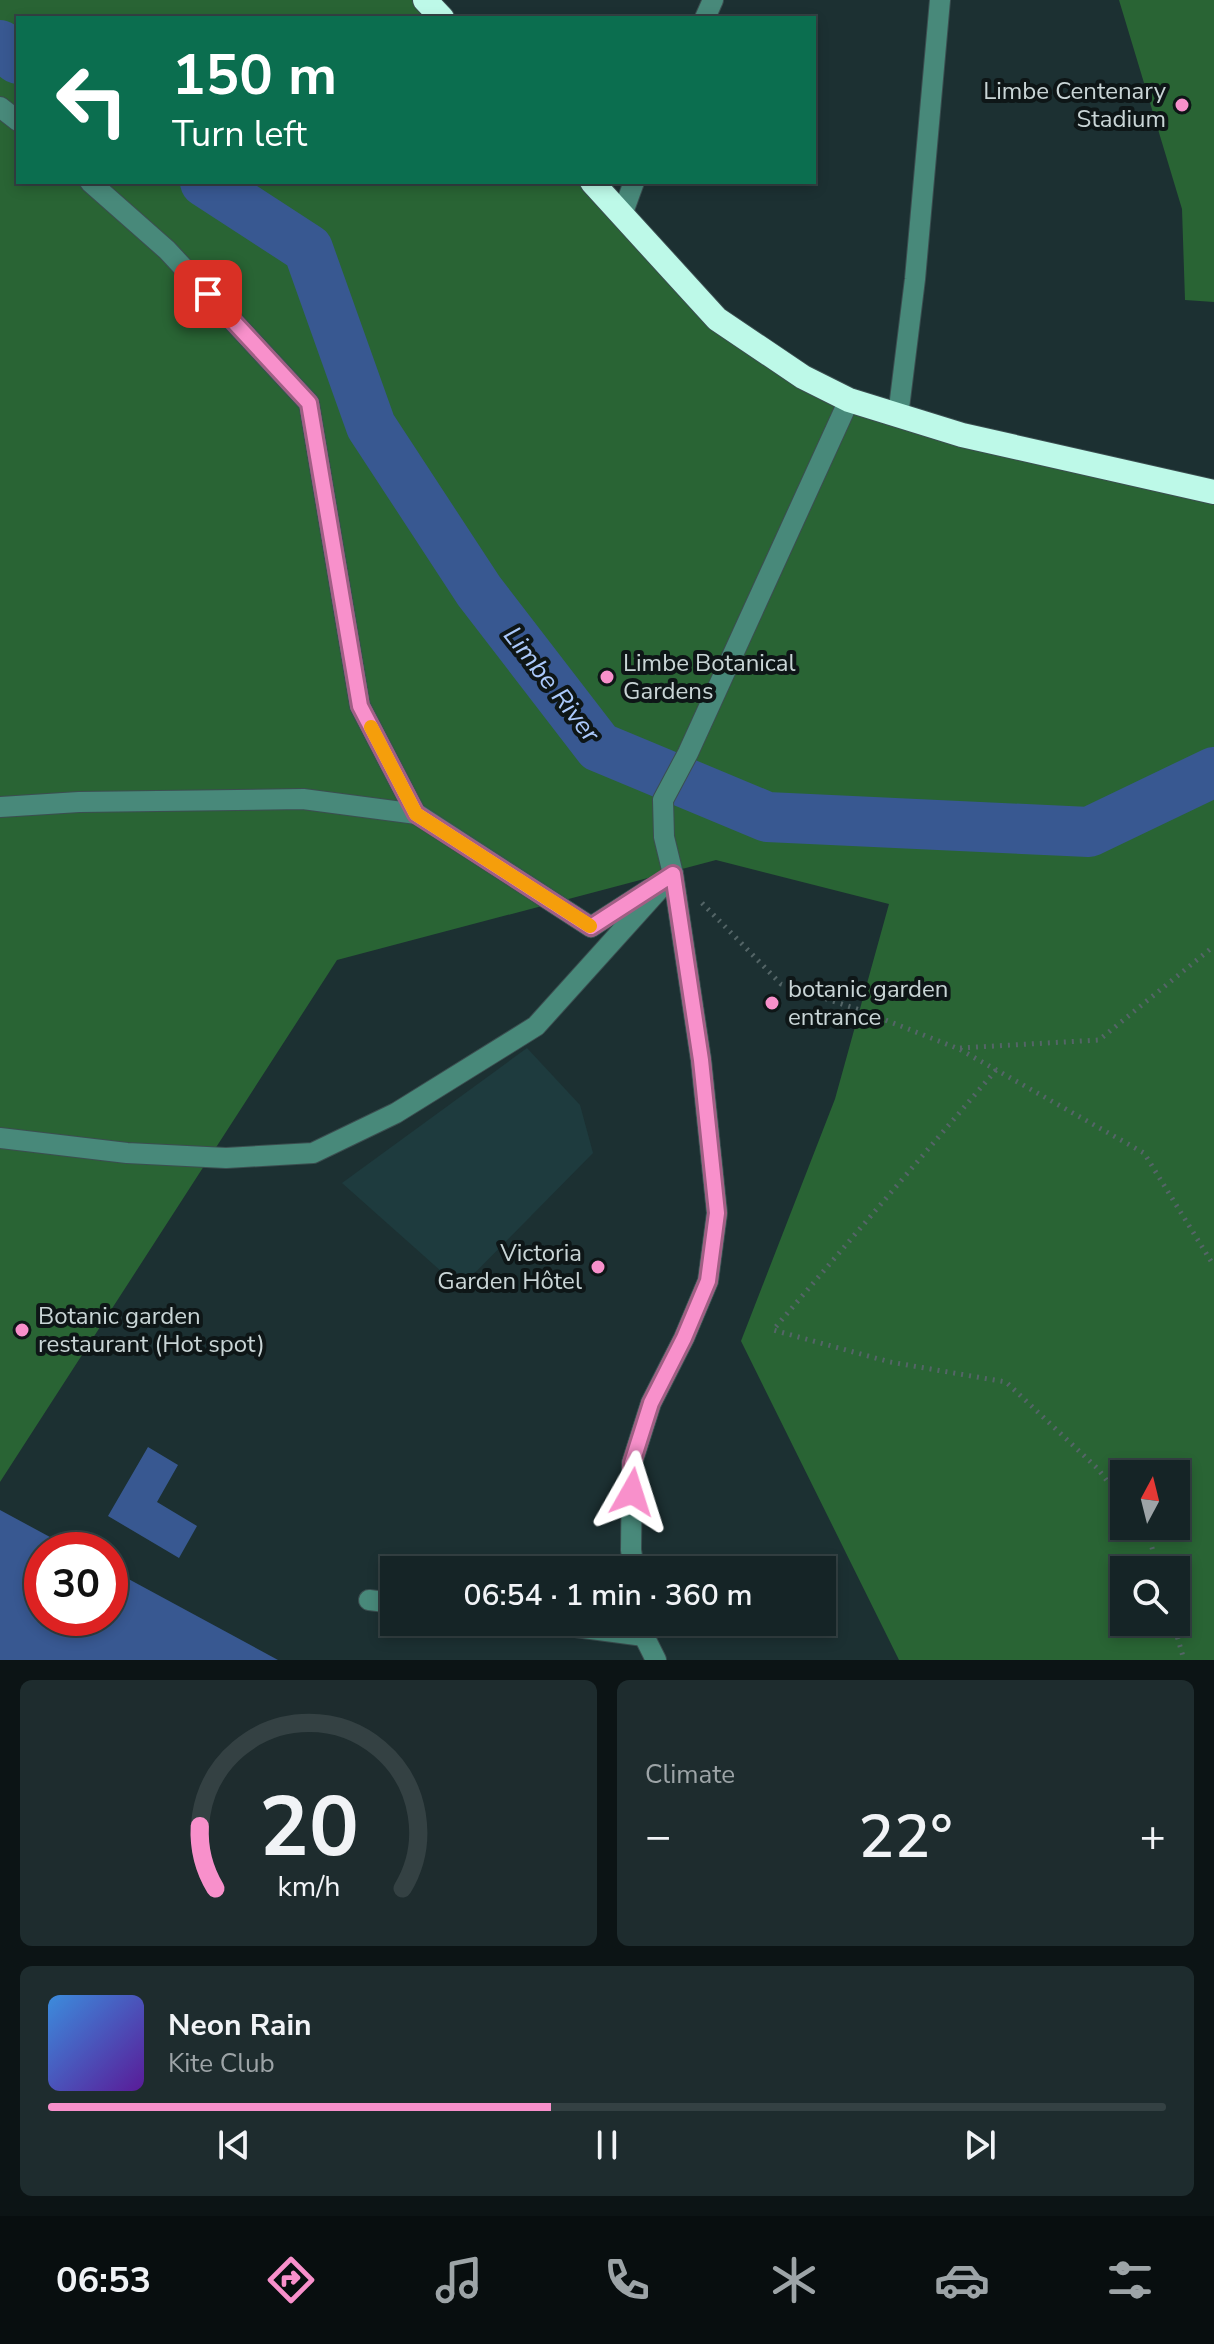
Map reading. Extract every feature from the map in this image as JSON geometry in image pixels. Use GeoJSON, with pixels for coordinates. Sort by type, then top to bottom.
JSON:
{"type":"FeatureCollection","features":[{"type":"Feature","properties":{"kind":"highway"},"geometry":{"type":"LineString","coordinates":[[425,0],[440,16]]}},
{"type":"Feature","properties":{"kind":"highway"},"geometry":{"type":"LineString","coordinates":[[594,184],[717,319],[803,377],[849,400],[977,438],[1214,492]]}},
{"type":"Feature","properties":{"kind":"street"},"geometry":{"type":"LineString","coordinates":[[898,416],[921,216],[940,0]]}},
{"type":"Feature","properties":{"kind":"street"},"geometry":{"type":"LineString","coordinates":[[0,107],[16,119]]}},
{"type":"Feature","properties":{"kind":"street"},"geometry":{"type":"LineString","coordinates":[[92,184],[167,250],[309,403],[360,706],[416,814]]}},
{"type":"Feature","properties":{"kind":"street"},"geometry":{"type":"LineString","coordinates":[[622,215],[633,184]]}},
{"type":"Feature","properties":{"kind":"street"},"geometry":{"type":"LineString","coordinates":[[632,1556],[632,1463],[651,1403],[708,1281],[717,1213],[701,1060],[673,874],[664,837],[663,800],[688,753],[849,400]]}},
{"type":"Feature","properties":{"kind":"street"},"geometry":{"type":"LineString","coordinates":[[0,807],[79,802],[303,799],[416,814],[591,927],[673,874]]}},
{"type":"Feature","properties":{"kind":"street"},"geometry":{"type":"LineString","coordinates":[[0,1138],[127,1153],[226,1158],[313,1153],[396,1113],[536,1026],[673,874]]}},
{"type":"Feature","properties":{"kind":"street"},"geometry":{"type":"LineString","coordinates":[[369,1600],[380,1601]]}},
{"type":"Feature","properties":{"kind":"street"},"geometry":{"type":"LineString","coordinates":[[646,1636],[656,1660]]}},
{"type":"Feature","properties":{"kind":"path"},"geometry":{"type":"LineString","coordinates":[[673,874],[781,984],[860,1010],[959,1049],[1144,1153],[1214,1266]]}},
{"type":"Feature","properties":{"kind":"path"},"geometry":{"type":"LineString","coordinates":[[959,1049],[1099,1040],[1214,946]]}},
{"type":"Feature","properties":{"kind":"path"},"geometry":{"type":"LineString","coordinates":[[996,1070],[773,1330],[890,1362],[1006,1382],[1098,1469],[1110,1485]]}},
{"type":"Feature","properties":{"kind":"path"},"geometry":{"type":"LineString","coordinates":[[1177,1636],[1184,1660]]}},
{"type":"Feature","properties":{"kind":"shaded area"},"geometry":{"type":"Polygon","coordinates":[[[527,1048],[580,1105],[593,1153],[460,1288],[342,1183],[527,1048]]]}},
{"type":"Feature","properties":{"kind":"green space","name":"Limbe Botanical Gardens"},"geometry":{"type":"Polygon","coordinates":[[[0,0],[416,0],[431,16],[16,16],[16,184],[588,184],[721,326],[838,406],[1214,495],[1214,1660],[899,1660],[741,1341],[835,1099],[889,904],[716,860],[337,960],[0,1482],[0,0]]]}},
{"type":"Feature","properties":{"kind":"green space","name":"Limbe Centenary Stadium"},"geometry":{"type":"Polygon","coordinates":[[[1119,0],[1214,0],[1214,302],[1185,300],[1182,209],[1119,0]]]}},
{"type":"Feature","properties":{"kind":"water"},"geometry":{"type":"Polygon","coordinates":[[[148,1447],[178,1465],[157,1502],[197,1526],[179,1558],[108,1516],[148,1447]]]}},
{"type":"Feature","properties":{"kind":"water"},"geometry":{"type":"Polygon","coordinates":[[[0,1510],[41,1532],[24,1532],[24,1636],[128,1636],[128,1579],[278,1660],[0,1660],[0,1510]]]}},
{"type":"Feature","properties":{"kind":"waterway","name":"Limbe River"},"geometry":{"type":"LineString","coordinates":[[0,45],[16,57]]}},
{"type":"Feature","properties":{"kind":"waterway","name":"Limbe River"},"geometry":{"type":"LineString","coordinates":[[208,184],[308,249],[371,426],[479,591],[599,747],[767,817],[1089,832],[1214,772]]}},
{"type":"Feature","properties":{"kind":"slow traffic"},"geometry":{"type":"LineString","coordinates":[[371,727],[416,814],[590,926]]}},
{"type":"Feature","properties":{"kind":"place","name":"Limbe Centenary Stadium"},"geometry":{"type":"Point","coordinates":[1182,105]}},
{"type":"Feature","properties":{"kind":"place","name":"Limbe Botanical Gardens"},"geometry":{"type":"Point","coordinates":[607,677]}},
{"type":"Feature","properties":{"kind":"place","name":"botanic garden entrance"},"geometry":{"type":"Point","coordinates":[772,1003]}},
{"type":"Feature","properties":{"kind":"place","name":"Victoria Garden Hôtel"},"geometry":{"type":"Point","coordinates":[598,1267]}},
{"type":"Feature","properties":{"kind":"place","name":"Botanic garden restaurant (Hot spot)"},"geometry":{"type":"Point","coordinates":[22,1330]}},
{"type":"Feature","properties":{"kind":"route"},"geometry":{"type":"LineString","coordinates":[[208,294],[309,403],[360,706],[416,814],[591,927],[673,874],[701,1060],[717,1213],[708,1281],[651,1403],[632,1463],[632,1492]]}}]}
